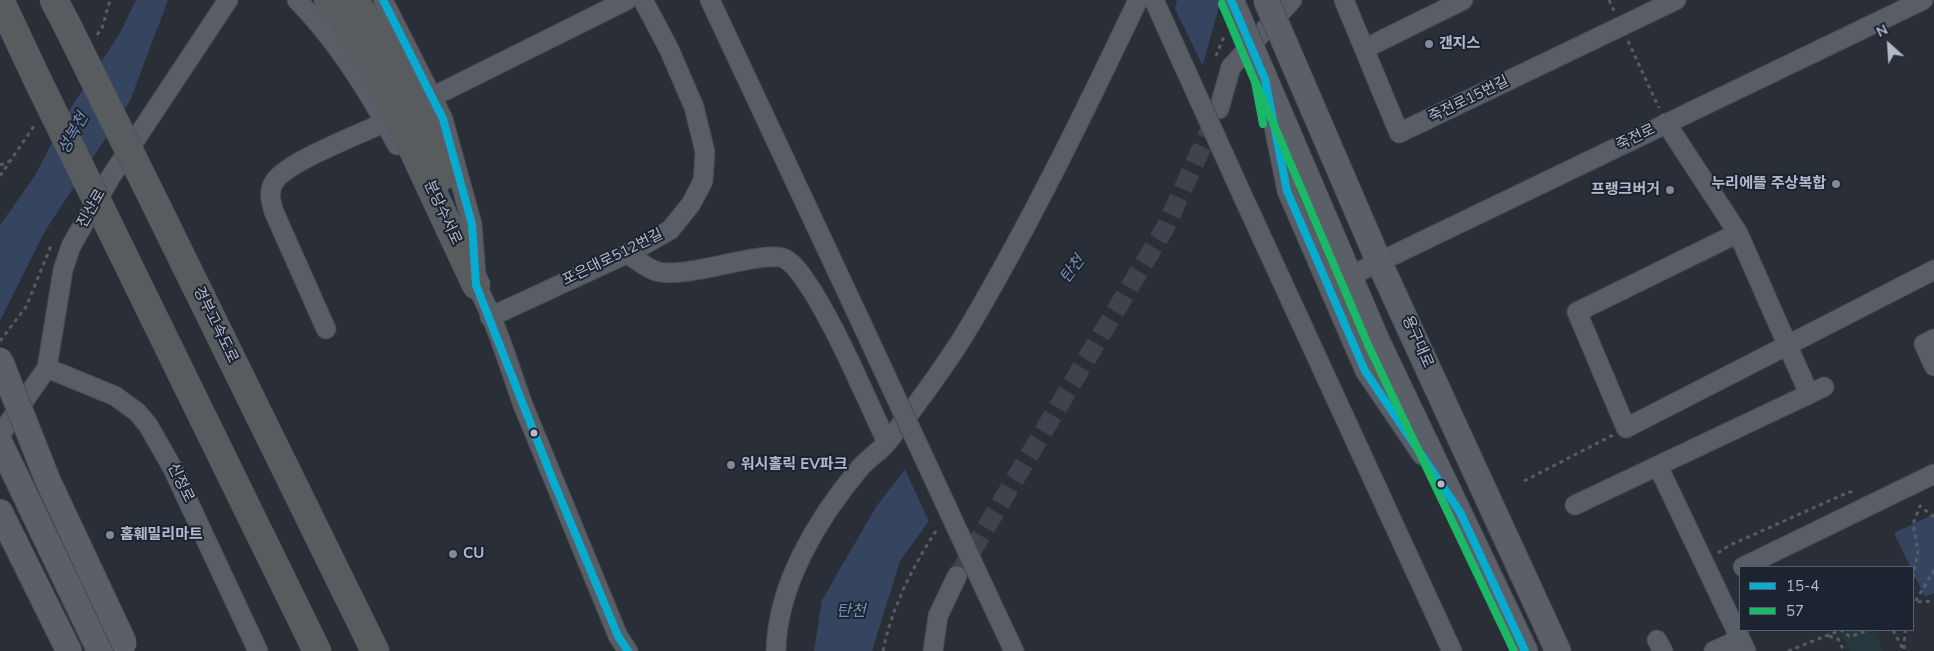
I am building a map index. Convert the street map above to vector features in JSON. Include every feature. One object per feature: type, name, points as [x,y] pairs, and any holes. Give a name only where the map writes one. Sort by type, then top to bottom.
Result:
[{"type":"highway","points":[[0,0],[317,651]]},
{"type":"highway","name":"경부고속도로","points":[[54,0],[375,651]]},
{"type":"highway","name":"분당수서로","points":[[328,0],[342,17],[378,75],[476,285]]},
{"type":"highway","name":"분당수서로","points":[[353,0],[390,54],[428,138],[476,285]]},
{"type":"main road","points":[[1231,0],[1378,342],[1525,651]]},
{"type":"main road","name":"용구대로","points":[[1266,0],[1379,262],[1558,651]]},
{"type":"main road","points":[[0,360],[48,481],[125,647]]},
{"type":"main road","points":[[0,443],[100,651]]},
{"type":"main road","points":[[0,512],[69,651]]},
{"type":"street","name":"진산로","points":[[0,435],[46,368],[63,270],[71,246],[110,178],[228,0]]},
{"type":"street","points":[[297,0],[332,40],[385,122],[438,230],[476,285],[554,483],[618,636],[628,651]]},
{"type":"street","points":[[383,0],[443,119],[472,224],[476,285]]},
{"type":"street","points":[[432,97],[627,0]]},
{"type":"street","name":"포은대로512번길","points":[[490,317],[627,254],[670,230],[691,204],[703,181],[705,152],[694,107],[669,49],[643,0]]},
{"type":"street","points":[[710,0],[1014,651]]},
{"type":"street","points":[[776,651],[781,610],[815,531],[834,498],[861,466],[887,442],[971,324],[1084,113],[1138,0]]},
{"type":"street","points":[[1154,0],[1452,651]]},
{"type":"street","points":[[1219,109],[1230,67],[1292,0]]},
{"type":"street","name":"죽전로15번길","points":[[1344,0],[1400,133],[1676,0]]},
{"type":"street","points":[[1364,49],[1463,0]]},
{"type":"street","name":"죽전로","points":[[1350,276],[1923,0]]},
{"type":"street","points":[[1265,79],[1287,192],[1365,371],[1460,512]]},
{"type":"street","points":[[326,329],[274,212],[270,200],[270,188],[274,181],[292,167],[385,122]]},
{"type":"street","points":[[1575,505],[1816,391],[1786,345],[1738,233],[1666,123]]},
{"type":"street","points":[[1738,233],[1577,312],[1626,428],[1934,270]]},
{"type":"street","points":[[627,254],[654,271],[678,272],[752,259],[778,256],[786,258],[797,268],[822,308],[856,374],[887,442]]},
{"type":"street","points":[[1934,339],[1924,344],[1934,366]]},
{"type":"street","name":"신정로","points":[[46,368],[115,396],[137,412],[148,424],[172,467],[258,651]]},
{"type":"street","points":[[1658,466],[1714,582],[1734,611],[1739,630]]},
{"type":"street","points":[[1745,566],[1934,474]]},
{"type":"street","points":[[1714,582],[1739,569]]},
{"type":"street","points":[[933,651],[938,616],[957,576]]},
{"type":"street","points":[[1714,651],[1743,645],[1739,631]]},
{"type":"path","points":[[1609,0],[1666,123]]},
{"type":"path","points":[[1215,60],[1224,34]]},
{"type":"path","points":[[0,165],[11,160]]},
{"type":"path","points":[[1524,481],[1626,428]]},
{"type":"path","points":[[1914,573],[1918,551],[1913,524],[1920,506],[1934,517]]},
{"type":"path","points":[[883,651],[888,624],[926,546],[936,531]]},
{"type":"path","points":[[1711,547],[1716,554]]},
{"type":"path","points":[[1934,570],[1915,602],[1934,601]]},
{"type":"path","points":[[1788,651],[1839,631]]},
{"type":"path","points":[[1842,631],[1850,637],[1865,631]]},
{"type":"path","points":[[1894,631],[1904,651]]},
{"type":"path","points":[[1904,631],[1904,651]]},
{"type":"path","points":[[1828,636],[1838,639],[1844,651]]},
{"type":"shaded area","points":[[1846,631],[1875,631],[1882,651],[1850,651],[1842,635]]},
{"type":"water","name":"성복천","points":[[136,0],[168,0],[130,101],[45,231],[0,321],[0,225],[34,177],[70,109],[120,33]]},
{"type":"water","name":"탄천","points":[[1177,0],[1221,0],[1180,145],[997,427],[900,561],[872,651],[814,651],[822,600],[876,507],[1143,158]]},
{"type":"water","points":[[1934,514],[1934,593],[1925,597],[1914,574],[1914,566],[1910,566],[1894,533]]},
{"type":"pier","name":"탄천","points":[[1173,5],[1204,68],[1183,146],[999,428],[930,524],[904,467],[1140,157]]},
{"type":"tunnel","points":[[957,576],[1165,228],[1217,114]]},
{"type":"transit line","name":"15-4","points":[[383,0],[443,119],[472,224],[476,285],[554,483],[618,636],[628,651]]},
{"type":"transit line","name":"15-4","points":[[1231,0],[1265,79],[1287,191],[1365,371],[1460,512],[1525,651]]},
{"type":"transit line","name":"57","points":[[1222,4],[1255,82],[1263,124]]},
{"type":"transit line","name":"57","points":[[1256,83],[1369,347],[1514,651]]},
{"type":"place","name":"갠지스","points":[[1429,44]]},
{"type":"place","name":"누리에뜰 주상복합","points":[[1836,184]]},
{"type":"place","name":"프랭크버거","points":[[1670,190]]},
{"type":"place","name":"워시홀릭 EV파크","points":[[731,465]]},
{"type":"place","name":"홈훼밀리마트","points":[[110,535]]},
{"type":"place","name":"CU","points":[[453,554]]}]
